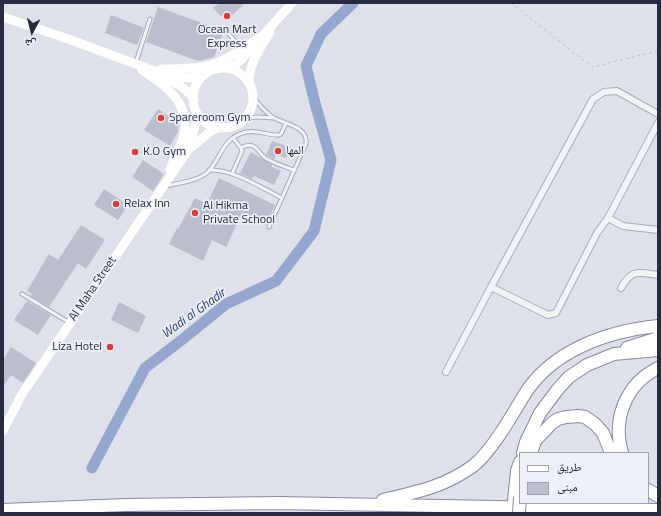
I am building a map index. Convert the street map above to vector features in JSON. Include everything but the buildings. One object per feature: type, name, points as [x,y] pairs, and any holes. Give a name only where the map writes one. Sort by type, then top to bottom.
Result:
[{"type":"highway","points":[[364,504],[426,490],[443,484],[474,465],[490,448],[532,385],[550,366],[577,347],[642,327],[658,326]]},
{"type":"highway","points":[[523,452],[526,442],[540,413],[569,377],[587,365],[624,349],[658,338]]},
{"type":"highway","points":[[614,354],[658,350]]},
{"type":"highway","points":[[622,452],[619,443],[618,429],[622,407],[628,396],[644,376],[658,368]]},
{"type":"highway","points":[[531,452],[535,441],[552,423],[558,419],[578,416],[586,417],[603,433],[610,452]]},
{"type":"highway","points":[[519,465],[517,471],[516,504],[525,511],[568,504]]},
{"type":"highway","points":[[649,491],[658,496]]},
{"type":"highway","points":[[3,510],[125,505],[278,503],[364,504],[525,511],[658,510]]},
{"type":"street","points":[[138,67],[179,77],[190,78],[202,75],[214,69],[234,65],[241,60],[292,3]]},
{"type":"street","points":[[3,17],[120,58],[173,82],[188,91],[194,100]]},
{"type":"street","points":[[202,75],[194,90],[194,100],[197,113],[207,123],[220,127],[231,126],[244,118],[252,104],[249,74],[252,62],[279,17]]},
{"type":"street","points":[[152,70],[203,67],[216,63],[260,37]]},
{"type":"street","points":[[138,67],[167,87],[173,93],[179,101],[185,118],[185,127],[182,139],[162,187]]},
{"type":"street","points":[[225,68],[236,71],[243,76],[249,84]]},
{"type":"street","points":[[446,372],[486,295],[593,99],[604,92],[617,91],[658,114]]},
{"type":"street","name":"Al Maha Street","points":[[188,150],[197,120],[197,113]]},
{"type":"street","points":[[491,287],[548,315],[556,313],[597,233],[608,218],[658,123]]},
{"type":"street","name":"Al Maha Street","points":[[3,431],[6,417],[188,150],[211,131],[220,127]]},
{"type":"street","points":[[608,218],[623,226],[658,230]]},
{"type":"street","points":[[621,288],[627,277],[635,273],[658,275]]},
{"type":"lane","points":[[138,67],[150,18]]},
{"type":"lane","points":[[228,33],[242,49]]},
{"type":"lane","points":[[252,95],[259,104],[275,118],[302,131],[306,138],[306,144],[268,228]]},
{"type":"lane","points":[[244,118],[275,118]]},
{"type":"lane","points":[[162,187],[200,177],[209,170],[225,145],[233,138],[252,131],[279,135],[286,124]]},
{"type":"lane","points":[[232,174],[242,153],[241,148],[233,138]]},
{"type":"lane","points":[[241,148],[248,145],[258,148],[266,159],[294,170]]},
{"type":"lane","points":[[209,170],[223,171],[232,174],[282,198]]},
{"type":"lane","points":[[22,294],[70,323]]},
{"type":"path","points":[[511,3],[592,67],[658,51]]},
{"type":"waterway","name":"Wadi al Ghadir","points":[[92,468],[145,368],[226,304],[276,281],[314,231],[331,160],[306,66],[321,34],[353,3]]},
{"type":"place","name":"Ocean Mart Express","points":[[227,16]]},
{"type":"place","name":"Spareroom Gym","points":[[161,118]]},
{"type":"place","name":"المها","points":[[278,151]]},
{"type":"place","name":"K.O Gym","points":[[135,152]]},
{"type":"place","name":"Relax Inn","points":[[116,204]]},
{"type":"place","name":"Al Hikma Private School","points":[[195,213]]},
{"type":"place","name":"Liza Hotel","points":[[110,347]]}]
